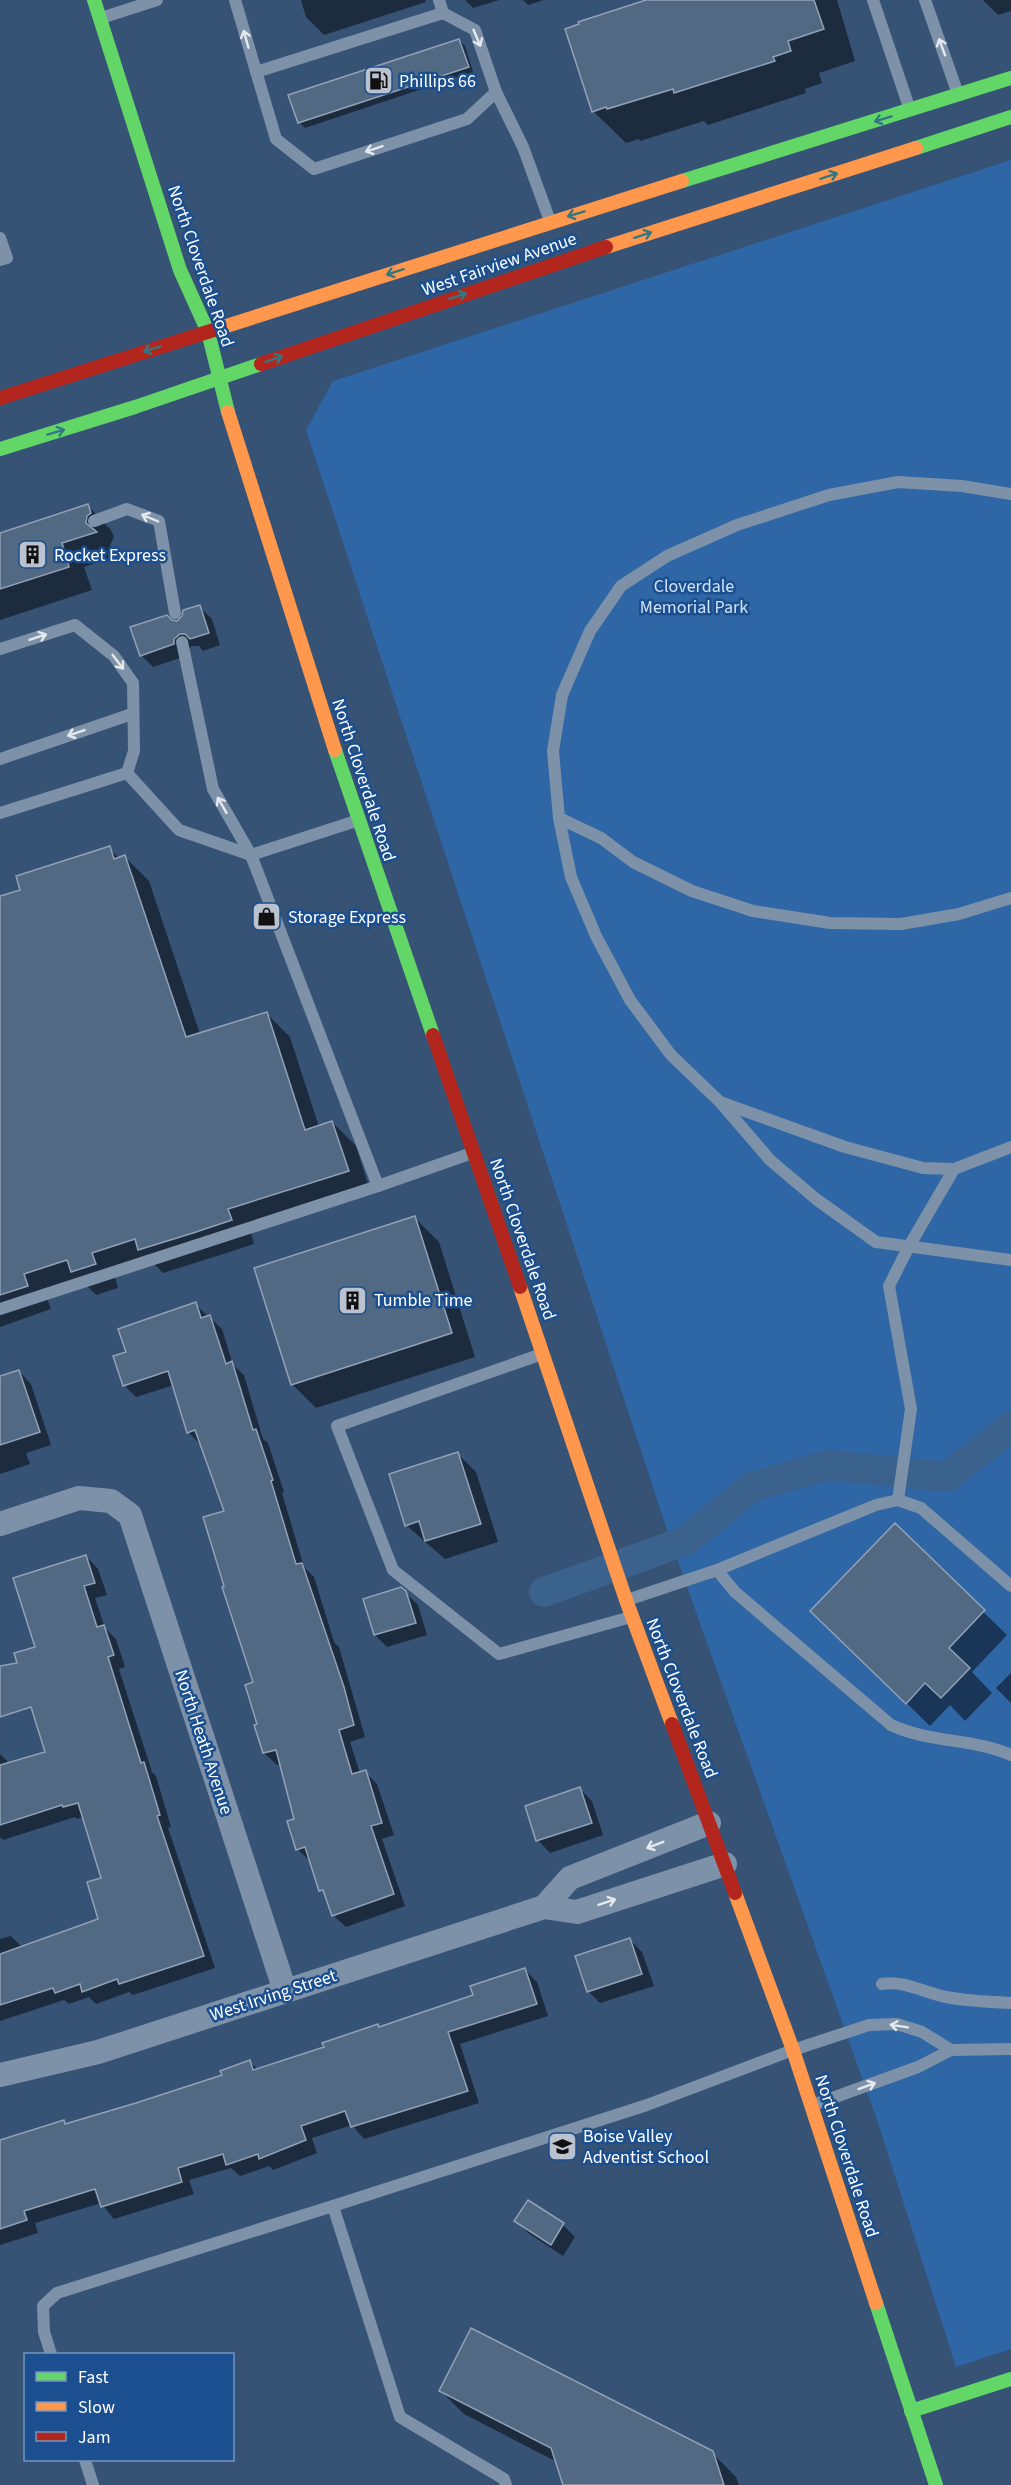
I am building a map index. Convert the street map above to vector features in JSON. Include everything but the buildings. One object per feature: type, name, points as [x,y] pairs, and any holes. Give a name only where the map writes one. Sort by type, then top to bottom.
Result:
[{"type":"main road","name":"North Cloverdale Road","points":[[94,0],[180,270],[208,332],[234,437],[357,820],[474,1152],[632,1617],[793,2050],[936,2485]]},
{"type":"main road","name":"West Fairview Avenue","points":[[0,398],[550,222],[1011,78]]},
{"type":"main road","name":"West Fairview Avenue","points":[[0,449],[135,407],[548,266],[1011,117]]},
{"type":"main road","points":[[911,2412],[1011,2379]]},
{"type":"street","name":"North Heath Avenue","points":[[0,1524],[79,1498],[111,1501],[130,1515],[285,1991]]},
{"type":"street","points":[[544,1907],[570,1878],[709,1823]]},
{"type":"street","name":"West Irving Street","points":[[0,2075],[98,2052],[544,1907],[577,1912],[725,1864]]},
{"type":"lane","points":[[100,18],[157,0]]},
{"type":"lane","points":[[235,0],[276,138],[314,169],[467,119],[496,92]]},
{"type":"lane","points":[[439,0],[443,13],[475,30],[496,92],[523,147],[550,222]]},
{"type":"lane","points":[[873,0],[910,111]]},
{"type":"lane","points":[[925,0],[959,95]]},
{"type":"lane","points":[[256,72],[443,13]]},
{"type":"lane","points":[[0,238],[7,258],[0,260]]},
{"type":"lane","points":[[1011,494],[962,486],[898,482],[829,495],[737,525],[667,556],[621,586],[590,631],[562,695],[553,750],[559,818],[571,877],[596,936],[630,1000],[671,1055],[720,1102],[770,1160],[816,1199],[876,1242],[1011,1260]]},
{"type":"lane","points":[[94,521],[127,509],[159,521],[175,613]]},
{"type":"lane","points":[[0,650],[75,625],[114,656],[133,682],[134,752],[127,773]]},
{"type":"lane","points":[[182,642],[213,789],[252,855],[378,1186]]},
{"type":"lane","points":[[0,759],[132,714]]},
{"type":"lane","points":[[127,773],[179,830],[252,855],[357,820]]},
{"type":"lane","points":[[0,813],[127,773]]},
{"type":"lane","points":[[559,818],[601,838],[633,862],[692,891],[753,911],[830,923],[901,924],[958,914],[1011,898]]},
{"type":"lane","points":[[720,1102],[845,1147],[922,1168],[954,1169],[1011,1147]]},
{"type":"lane","points":[[0,1309],[378,1186],[474,1152]]},
{"type":"lane","points":[[898,1500],[910,1409],[889,1286],[908,1248],[954,1169]]},
{"type":"lane","points":[[543,1353],[337,1426],[393,1570],[499,1654],[632,1617]]},
{"type":"lane","points":[[626,1600],[717,1570],[876,1505],[898,1500],[921,1508],[1011,1587]]},
{"type":"lane","points":[[717,1570],[735,1592],[891,1725],[919,1735],[994,1747],[1011,1755]]},
{"type":"lane","points":[[882,1984],[891,1982],[943,1997],[973,2002],[1011,2003]]},
{"type":"lane","points":[[50,2353],[44,2332],[43,2306],[57,2293],[647,2105],[793,2050],[869,2025],[897,2024],[922,2032],[951,2050]]},
{"type":"lane","points":[[812,2106],[918,2067],[951,2050],[1011,2049]]},
{"type":"lane","points":[[333,2206],[400,2417],[504,2480],[506,2485]]},
{"type":"lane","points":[[85,2461],[93,2485]]},
{"type":"green space","name":"Cloverdale Memorial Park","points":[[1011,160],[1011,2349],[956,2367],[877,2120],[670,1539],[306,430],[333,381]]},
{"type":"waterway","points":[[544,1592],[685,1541],[752,1487],[828,1465],[947,1477],[1011,1427]]},
{"type":"traffic: fast","points":[[94,0],[180,270],[208,332],[228,412]]},
{"type":"traffic: fast","points":[[682,181],[1011,78]]},
{"type":"traffic: fast","points":[[916,148],[1011,117]]},
{"type":"traffic: fast","points":[[0,449],[135,407],[261,364]]},
{"type":"traffic: fast","points":[[335,750],[433,1035]]},
{"type":"traffic: fast","points":[[876,2303],[936,2485]]},
{"type":"traffic: fast","points":[[911,2411],[1011,2379]]},
{"type":"traffic: slow","points":[[606,247],[916,148]]},
{"type":"traffic: slow","points":[[220,328],[682,181]]},
{"type":"traffic: slow","points":[[228,412],[335,750]]},
{"type":"traffic: slow","points":[[520,1287],[626,1600],[672,1724]]},
{"type":"traffic: slow","points":[[735,1893],[793,2050],[876,2303]]},
{"type":"traffic: jam","points":[[261,364],[606,247]]},
{"type":"traffic: jam","points":[[0,398],[220,328]]},
{"type":"traffic: jam","points":[[433,1035],[520,1287]]},
{"type":"traffic: jam","points":[[672,1724],[735,1893]]},
{"type":"place","name":"Phillips 66","points":[[378,81]]},
{"type":"place","name":"Rocket Express","points":[[33,555]]},
{"type":"place","name":"Storage Express","points":[[267,917]]},
{"type":"place","name":"Tumble Time","points":[[353,1300]]},
{"type":"place","name":"Boise Valley Adventist School","points":[[562,2146]]}]
